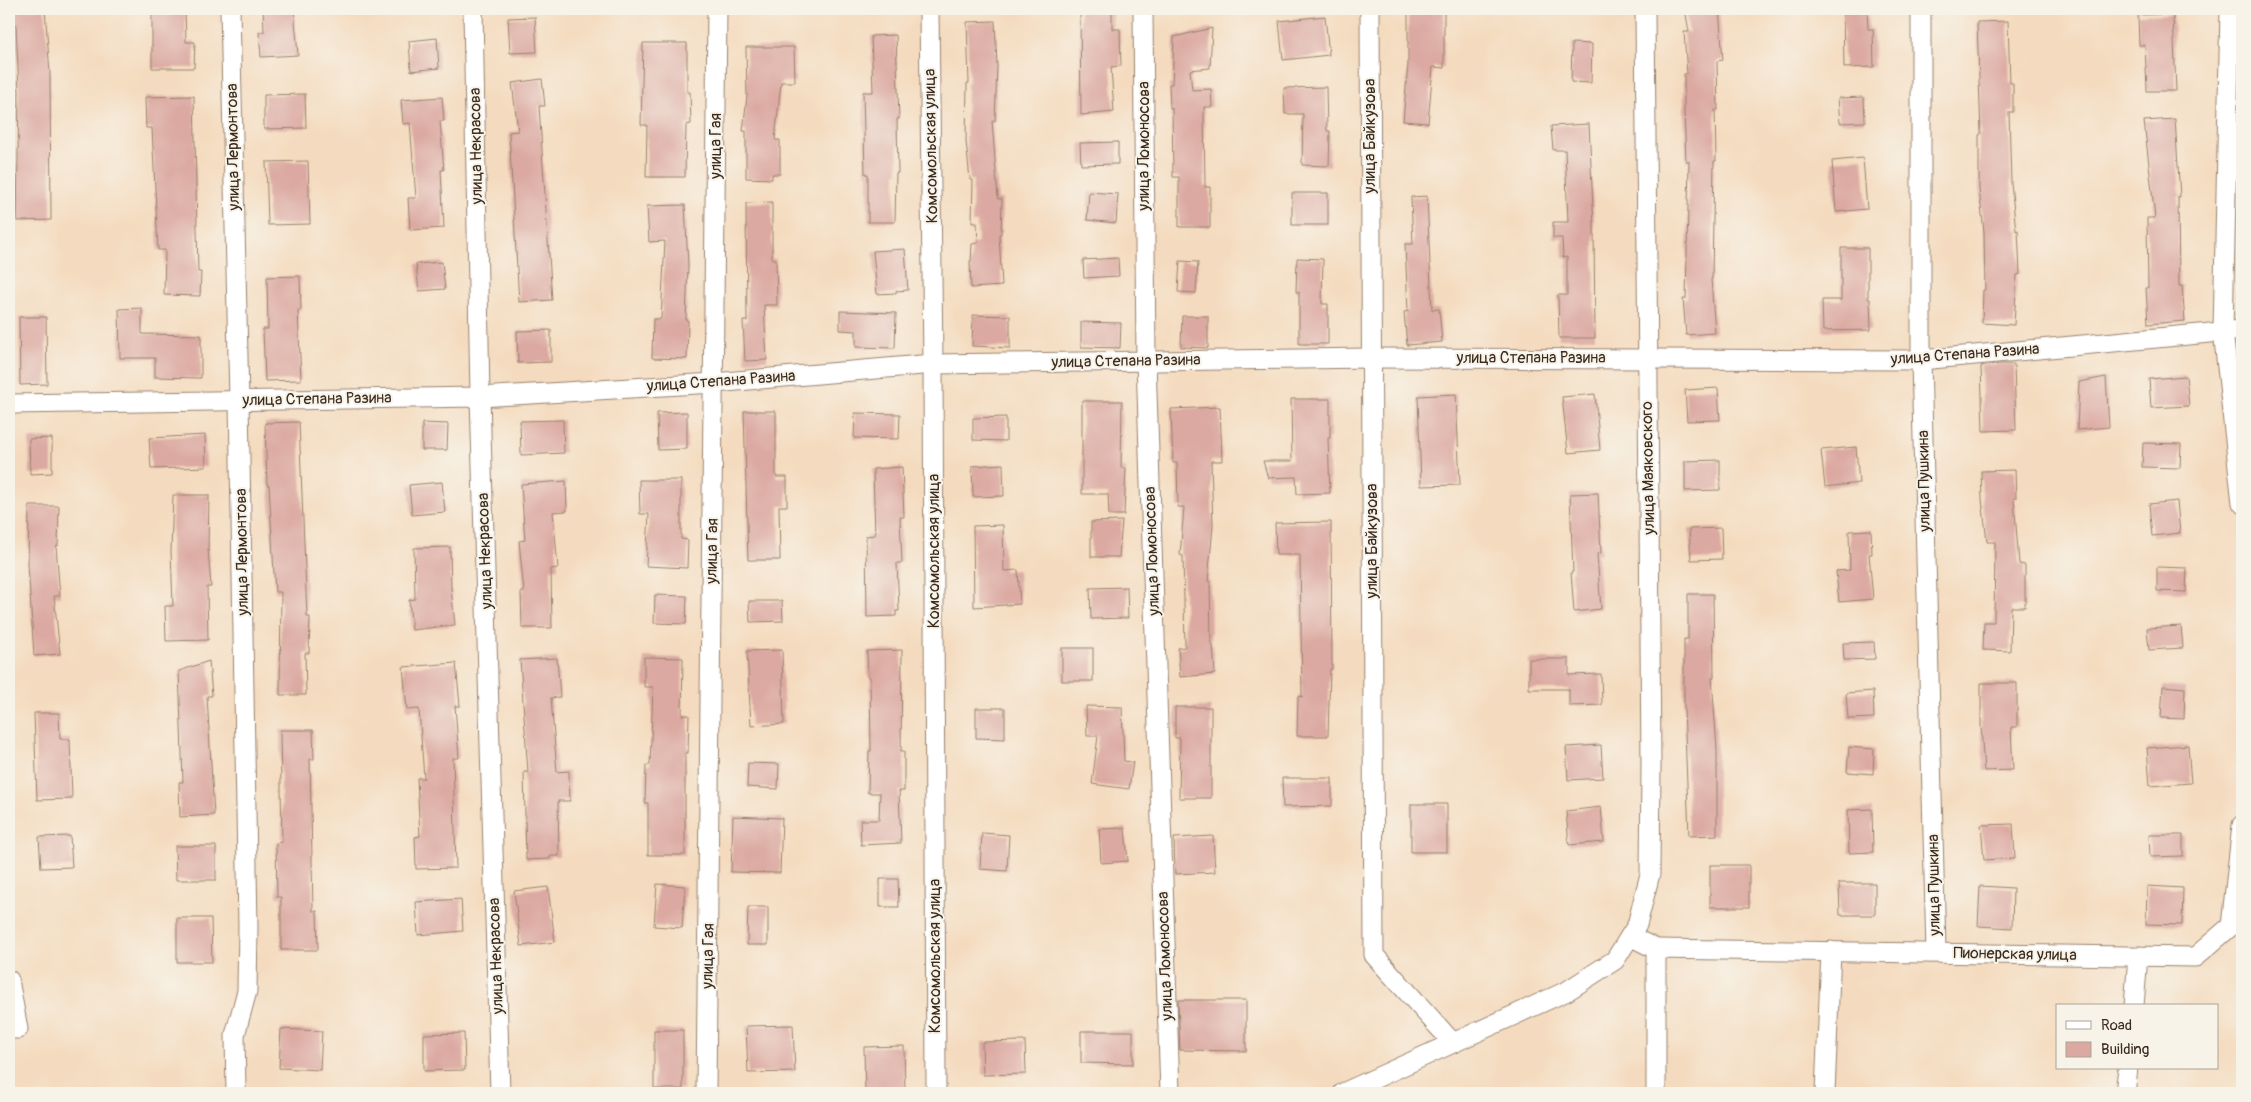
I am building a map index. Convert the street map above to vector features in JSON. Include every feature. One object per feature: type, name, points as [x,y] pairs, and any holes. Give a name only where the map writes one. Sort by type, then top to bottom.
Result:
[{"type":"street","name":"улица Лермонтова","points":[[230,9],[248,936],[247,991],[235,1035],[236,1093]]},
{"type":"street","name":"улица Некрасова","points":[[473,9],[480,397],[500,1093]]},
{"type":"street","name":"улица Гая","points":[[706,1093],[717,9]]},
{"type":"street","name":"Комсомольская улица","points":[[929,9],[933,364],[936,1093]]},
{"type":"street","name":"улица Ломоносова","points":[[1143,9],[1146,361],[1170,1093]]},
{"type":"street","name":"улица Байкузова","points":[[1370,9],[1374,955],[1453,1043]]},
{"type":"street","name":"улица Маяковского","points":[[1343,1093],[1363,1089],[1453,1043],[1567,991],[1615,960],[1634,931],[1650,874],[1651,765],[1645,9]]},
{"type":"street","name":"улица Пушкина","points":[[1921,9],[1921,360],[1936,952]]},
{"type":"street","points":[[2230,9],[2223,331],[2242,503]]},
{"type":"street","name":"улица Степана Разина","points":[[9,404],[480,397],[714,383],[933,364],[1370,358],[1921,360],[2242,330]]},
{"type":"street","name":"Пионерская улица","points":[[1656,949],[2195,957],[2232,926],[2242,825]]},
{"type":"street","points":[[1634,931],[1656,949],[1656,1093]]},
{"type":"street","points":[[1825,1093],[1831,951]]},
{"type":"street","points":[[2134,1004],[2138,956]]},
{"type":"street","points":[[9,980],[18,1029],[9,1029]]},
{"type":"street","points":[[2125,1093],[2128,1070]]},
{"type":"building","points":[[11,9],[45,9],[50,73],[51,220],[17,221],[19,92],[16,24],[12,25]]},
{"type":"building","points":[[152,9],[185,9],[186,42],[195,42],[194,68],[152,68]]},
{"type":"building","points":[[263,9],[294,9],[298,55],[261,57],[259,32],[264,32]]},
{"type":"building","points":[[1080,9],[1112,9],[1112,29],[1120,29],[1121,66],[1111,67],[1114,112],[1081,115]]},
{"type":"building","points":[[1408,9],[1444,9],[1444,68],[1433,67],[1428,123],[1403,121],[1408,64]]},
{"type":"building","points":[[1685,9],[1719,9],[1723,60],[1717,61],[1718,110],[1715,110],[1716,161],[1714,161],[1711,279],[1715,333],[1686,335],[1683,299],[1686,299],[1689,161],[1686,161],[1684,110],[1684,74],[1687,74],[1684,32],[1689,32]]},
{"type":"building","points":[[1843,9],[1867,9],[1868,29],[1873,29],[1874,67],[1844,68]]},
{"type":"building","points":[[2173,14],[2176,91],[2147,91],[2145,45],[2139,45],[2138,15]]},
{"type":"building","points":[[1325,16],[1329,55],[1283,60],[1279,21]]},
{"type":"building","points":[[535,17],[537,52],[510,53],[508,18]]},
{"type":"building","points":[[995,21],[997,66],[995,121],[992,121],[998,199],[1002,199],[1001,234],[999,234],[1002,286],[971,288],[970,261],[972,244],[978,243],[977,223],[972,223],[973,180],[970,180],[966,141],[967,83],[969,83],[967,22]]},
{"type":"building","points":[[2008,21],[2010,83],[2013,83],[2013,112],[2009,112],[2011,183],[2016,231],[2018,230],[2020,274],[2017,275],[2014,325],[1982,323],[1983,290],[1985,290],[1984,232],[1979,189],[1979,135],[1981,134],[1977,22]]},
{"type":"building","points":[[1212,28],[1210,68],[1190,70],[1192,90],[1211,89],[1212,107],[1204,107],[1205,187],[1210,187],[1210,227],[1179,227],[1179,177],[1173,177],[1172,108],[1170,108],[1169,84],[1172,84],[1174,37]]},
{"type":"building","points":[[896,35],[899,119],[897,119],[898,173],[896,173],[895,222],[868,222],[868,174],[865,174],[863,92],[873,92],[871,36]]},
{"type":"building","points":[[437,38],[439,68],[411,71],[409,41]]},
{"type":"building","points":[[643,43],[687,43],[687,92],[690,92],[691,124],[686,125],[685,177],[646,177],[647,125],[641,125]]},
{"type":"building","points":[[1572,43],[1592,44],[1591,83],[1571,82]]},
{"type":"building","points":[[746,47],[794,47],[795,82],[781,82],[775,140],[780,140],[780,174],[772,174],[772,179],[746,178],[746,131],[743,131],[747,96]]},
{"type":"building","points":[[542,79],[545,106],[539,106],[552,300],[519,302],[509,132],[518,131],[512,83]]},
{"type":"building","points":[[1326,87],[1327,131],[1330,131],[1329,166],[1302,165],[1303,114],[1285,114],[1284,88]]},
{"type":"building","points":[[305,94],[306,128],[264,129],[264,95]]},
{"type":"building","points":[[194,96],[198,272],[201,272],[200,296],[164,295],[165,250],[158,250],[152,128],[146,128],[145,97]]},
{"type":"building","points":[[442,97],[444,121],[440,121],[444,170],[441,170],[444,228],[410,230],[408,198],[416,198],[410,123],[403,124],[401,100]]},
{"type":"building","points":[[1864,97],[1865,122],[1840,123],[1838,98]]},
{"type":"building","points":[[2175,119],[2180,197],[2178,197],[2179,286],[2182,286],[2185,321],[2148,324],[2146,288],[2148,288],[2147,218],[2155,218],[2144,121]]},
{"type":"building","points":[[1589,124],[1594,227],[1595,338],[1559,338],[1558,295],[1567,295],[1567,257],[1563,258],[1562,238],[1553,238],[1553,222],[1568,222],[1565,150],[1553,150],[1551,126]]},
{"type":"building","points":[[1118,142],[1118,164],[1081,165],[1080,143]]},
{"type":"building","points":[[1863,158],[1867,209],[1836,212],[1832,161]]},
{"type":"building","points":[[308,161],[310,224],[268,225],[266,162]]},
{"type":"building","points":[[1089,192],[1118,194],[1116,223],[1087,220]]},
{"type":"building","points":[[1292,193],[1328,193],[1328,225],[1292,225]]},
{"type":"building","points":[[1427,196],[1432,310],[1439,309],[1442,342],[1407,345],[1404,312],[1408,311],[1405,244],[1413,244],[1411,197]]},
{"type":"building","points":[[772,202],[772,259],[776,259],[777,305],[764,305],[767,360],[745,361],[743,321],[747,321],[746,203]]},
{"type":"building","points":[[685,205],[688,265],[687,359],[652,358],[653,319],[661,319],[665,241],[649,242],[647,206]]},
{"type":"building","points":[[1841,248],[1868,248],[1868,299],[1870,299],[1871,330],[1823,331],[1822,300],[1841,300]]},
{"type":"building","points":[[905,249],[908,290],[877,294],[873,251]]},
{"type":"building","points":[[1118,258],[1119,276],[1084,278],[1083,260]]},
{"type":"building","points":[[1297,258],[1323,259],[1322,304],[1328,304],[1328,344],[1299,344],[1299,292],[1296,292]]},
{"type":"building","points":[[1180,261],[1198,262],[1196,293],[1178,292]]},
{"type":"building","points":[[442,262],[445,289],[419,291],[416,264]]},
{"type":"building","points":[[300,276],[301,310],[298,310],[301,380],[265,381],[263,329],[268,329],[267,277]]},
{"type":"building","points":[[142,308],[142,334],[201,335],[201,378],[155,377],[155,358],[120,358],[119,309]]},
{"type":"building","points":[[840,311],[896,313],[895,348],[856,347],[856,331],[840,330]]},
{"type":"building","points":[[973,315],[1010,316],[1010,348],[972,346]]},
{"type":"building","points":[[1182,316],[1208,316],[1208,348],[1181,347]]},
{"type":"building","points":[[19,317],[46,317],[47,384],[20,385]]},
{"type":"building","points":[[1081,322],[1121,323],[1120,348],[1081,347]]},
{"type":"building","points":[[551,330],[551,362],[518,363],[517,331]]},
{"type":"building","points":[[2014,364],[2016,430],[1983,431],[1981,366]]},
{"type":"building","points":[[2186,376],[2189,406],[2151,408],[2149,379]]},
{"type":"building","points":[[2106,377],[2109,427],[2077,430],[2079,382]]},
{"type":"building","points":[[1718,388],[1720,420],[1687,421],[1685,390]]},
{"type":"building","points":[[1456,394],[1460,485],[1421,486],[1418,396]]},
{"type":"building","points":[[1595,394],[1600,450],[1568,453],[1562,397]]},
{"type":"building","points":[[1291,399],[1330,399],[1330,438],[1328,438],[1330,493],[1297,494],[1296,477],[1268,478],[1263,461],[1292,461]]},
{"type":"building","points":[[1082,401],[1122,401],[1121,468],[1126,468],[1124,515],[1109,515],[1108,494],[1082,494]]},
{"type":"building","points":[[1220,407],[1222,461],[1211,461],[1213,526],[1208,581],[1210,581],[1211,645],[1213,645],[1215,674],[1180,677],[1178,648],[1185,647],[1183,556],[1180,555],[1184,507],[1178,507],[1177,463],[1173,463],[1171,409]]},
{"type":"building","points":[[744,411],[776,411],[776,477],[787,477],[787,506],[779,506],[780,560],[748,560]]},
{"type":"building","points":[[687,412],[687,449],[658,450],[657,413]]},
{"type":"building","points":[[855,413],[900,414],[899,439],[854,438]]},
{"type":"building","points":[[1006,417],[1006,441],[973,440],[973,418]]},
{"type":"building","points":[[563,420],[564,453],[521,455],[520,421]]},
{"type":"building","points":[[299,422],[307,617],[310,617],[309,653],[305,653],[306,695],[280,695],[281,592],[275,592],[269,485],[267,485],[265,423]]},
{"type":"building","points":[[422,423],[448,424],[447,450],[422,450]]},
{"type":"building","points":[[205,435],[206,467],[151,469],[149,438]]},
{"type":"building","points":[[52,438],[52,473],[30,474],[29,439]]},
{"type":"building","points":[[2143,443],[2181,444],[2180,468],[2142,467]]},
{"type":"building","points":[[1856,447],[1859,483],[1825,487],[1821,450]]},
{"type":"building","points":[[1720,460],[1720,490],[1685,491],[1685,461]]},
{"type":"building","points":[[1003,464],[1004,496],[973,497],[972,466]]},
{"type":"building","points":[[902,467],[904,517],[900,517],[902,563],[897,563],[899,611],[896,611],[896,616],[867,617],[866,536],[875,535],[873,469]]},
{"type":"building","points":[[2015,470],[2016,498],[2014,498],[2019,564],[2025,565],[2025,607],[2011,607],[2010,651],[1983,650],[1984,622],[1994,622],[1995,542],[1987,542],[1981,471]]},
{"type":"building","points":[[639,480],[681,480],[681,539],[688,540],[687,568],[646,566],[649,514],[640,514]]},
{"type":"building","points":[[566,481],[567,511],[553,512],[558,568],[551,569],[552,628],[522,628],[521,592],[524,592],[519,541],[525,540],[521,484]]},
{"type":"building","points":[[442,482],[445,512],[412,515],[409,485]]},
{"type":"building","points":[[1598,493],[1601,553],[1597,554],[1601,609],[1574,612],[1571,572],[1573,572],[1570,494]]},
{"type":"building","points":[[173,495],[209,495],[208,549],[211,587],[207,587],[208,640],[166,641],[165,606],[173,606],[171,551]]},
{"type":"building","points":[[2177,501],[2180,533],[2152,536],[2149,504]]},
{"type":"building","points":[[29,506],[59,506],[58,546],[56,546],[60,596],[54,596],[60,654],[34,656],[28,564]]},
{"type":"building","points":[[1122,521],[1119,557],[1091,557],[1091,522]]},
{"type":"building","points":[[1331,522],[1332,669],[1330,669],[1328,736],[1297,736],[1298,696],[1302,697],[1300,555],[1276,555],[1275,523]]},
{"type":"building","points":[[1003,525],[1004,571],[1018,570],[1020,604],[974,607],[973,526]]},
{"type":"building","points":[[1721,528],[1722,559],[1691,560],[1689,529]]},
{"type":"building","points":[[1871,530],[1872,554],[1869,554],[1873,599],[1839,602],[1836,571],[1850,570],[1849,531]]},
{"type":"building","points":[[450,547],[451,588],[455,625],[412,630],[409,600],[415,599],[414,548]]},
{"type":"building","points":[[2157,567],[2187,568],[2186,592],[2157,591]]},
{"type":"building","points":[[1127,587],[1128,618],[1091,619],[1090,588]]},
{"type":"building","points":[[1688,594],[1713,594],[1714,678],[1712,678],[1717,750],[1717,835],[1689,836],[1684,707],[1684,639],[1688,639]]},
{"type":"building","points":[[655,595],[687,596],[686,624],[654,623]]},
{"type":"building","points":[[749,601],[782,601],[783,621],[750,622]]},
{"type":"building","points":[[2181,626],[2183,648],[2149,650],[2147,628]]},
{"type":"building","points":[[1874,642],[1875,659],[1844,660],[1843,643]]},
{"type":"building","points":[[1062,648],[1093,648],[1093,681],[1062,681]]},
{"type":"building","points":[[782,650],[784,724],[751,726],[747,651]]},
{"type":"building","points":[[902,650],[901,751],[904,751],[904,791],[899,791],[901,843],[861,845],[860,820],[879,820],[880,793],[868,793],[869,751],[871,751],[870,677],[868,677],[867,651]]},
{"type":"building","points":[[644,657],[683,658],[682,715],[689,715],[688,753],[685,753],[685,855],[648,855],[648,803],[645,803],[646,765],[650,765],[653,687],[644,687]]},
{"type":"building","points":[[557,658],[560,697],[551,698],[557,772],[569,771],[570,801],[558,801],[559,856],[550,856],[550,859],[526,860],[524,772],[528,772],[520,660]]},
{"type":"building","points":[[1529,659],[1569,659],[1569,675],[1601,674],[1602,705],[1569,706],[1569,689],[1529,689]]},
{"type":"building","points":[[209,661],[212,696],[207,696],[214,815],[180,817],[179,782],[183,782],[179,671]]},
{"type":"building","points":[[456,663],[460,706],[455,706],[459,758],[453,758],[456,868],[416,869],[415,837],[420,836],[417,778],[424,778],[419,709],[407,710],[403,667]]},
{"type":"building","points":[[1981,683],[2017,683],[2017,727],[2011,727],[2013,770],[1984,771]]},
{"type":"building","points":[[2163,686],[2185,688],[2184,719],[2161,718]]},
{"type":"building","points":[[1873,691],[1874,718],[1848,719],[1846,693]]},
{"type":"building","points":[[1086,706],[1122,707],[1124,761],[1133,762],[1129,789],[1092,784],[1098,736],[1087,736]]},
{"type":"building","points":[[1175,707],[1211,707],[1211,798],[1179,798],[1180,738],[1175,738]]},
{"type":"building","points":[[976,708],[1005,708],[1005,739],[976,738]]},
{"type":"building","points":[[34,713],[59,713],[60,739],[70,739],[72,799],[37,800]]},
{"type":"building","points":[[280,730],[313,730],[314,759],[310,759],[313,911],[317,911],[318,950],[281,950],[281,897],[277,897],[276,843],[282,842]]},
{"type":"building","points":[[1601,745],[1603,778],[1568,780],[1566,747]]},
{"type":"building","points":[[2188,745],[2191,783],[2150,786],[2147,748]]},
{"type":"building","points":[[1849,747],[1874,749],[1873,774],[1847,772]]},
{"type":"building","points":[[748,763],[779,764],[778,789],[747,787]]},
{"type":"building","points":[[1282,778],[1332,778],[1332,806],[1283,807]]},
{"type":"building","points":[[1411,804],[1447,804],[1447,852],[1411,852]]},
{"type":"building","points":[[1601,807],[1604,842],[1569,845],[1566,811]]},
{"type":"building","points":[[1872,809],[1873,852],[1849,853],[1848,810]]},
{"type":"building","points":[[733,816],[782,818],[780,873],[731,872]]},
{"type":"building","points":[[2013,824],[2015,858],[1984,860],[1981,825]]},
{"type":"building","points":[[1125,828],[1128,861],[1101,863],[1099,829]]},
{"type":"building","points":[[982,833],[1009,835],[1007,871],[980,869]]},
{"type":"building","points":[[2149,835],[2183,835],[2183,856],[2150,857]]},
{"type":"building","points":[[70,836],[72,867],[41,868],[39,837]]},
{"type":"building","points":[[1213,836],[1215,872],[1175,874],[1174,838]]},
{"type":"building","points":[[175,846],[216,846],[216,880],[176,880]]},
{"type":"building","points":[[1710,865],[1749,865],[1749,907],[1710,907]]},
{"type":"building","points":[[880,879],[898,879],[899,907],[880,907]]},
{"type":"building","points":[[1839,883],[1875,883],[1875,915],[1840,915]]},
{"type":"building","points":[[657,884],[685,886],[682,928],[654,926]]},
{"type":"building","points":[[1980,886],[2013,888],[2012,928],[1978,926]]},
{"type":"building","points":[[2147,886],[2183,888],[2182,925],[2146,924]]},
{"type":"building","points":[[548,887],[555,942],[521,946],[514,891]]},
{"type":"building","points":[[461,899],[463,931],[418,935],[416,902]]},
{"type":"building","points":[[748,907],[768,907],[768,945],[747,945]]},
{"type":"building","points":[[177,918],[211,918],[212,962],[177,962]]},
{"type":"building","points":[[1178,1000],[1246,1000],[1246,1051],[1180,1050]]},
{"type":"building","points":[[793,1025],[795,1072],[748,1073],[746,1026]]},
{"type":"building","points":[[281,1029],[322,1031],[320,1070],[279,1068]]},
{"type":"building","points":[[654,1030],[683,1030],[683,1089],[654,1089]]},
{"type":"building","points":[[1081,1031],[1133,1031],[1133,1064],[1081,1063]]},
{"type":"building","points":[[464,1033],[465,1070],[424,1071],[424,1034]]},
{"type":"building","points":[[1025,1041],[1026,1074],[983,1075],[982,1042]]},
{"type":"building","points":[[904,1046],[905,1093],[865,1093],[864,1047]]}]
